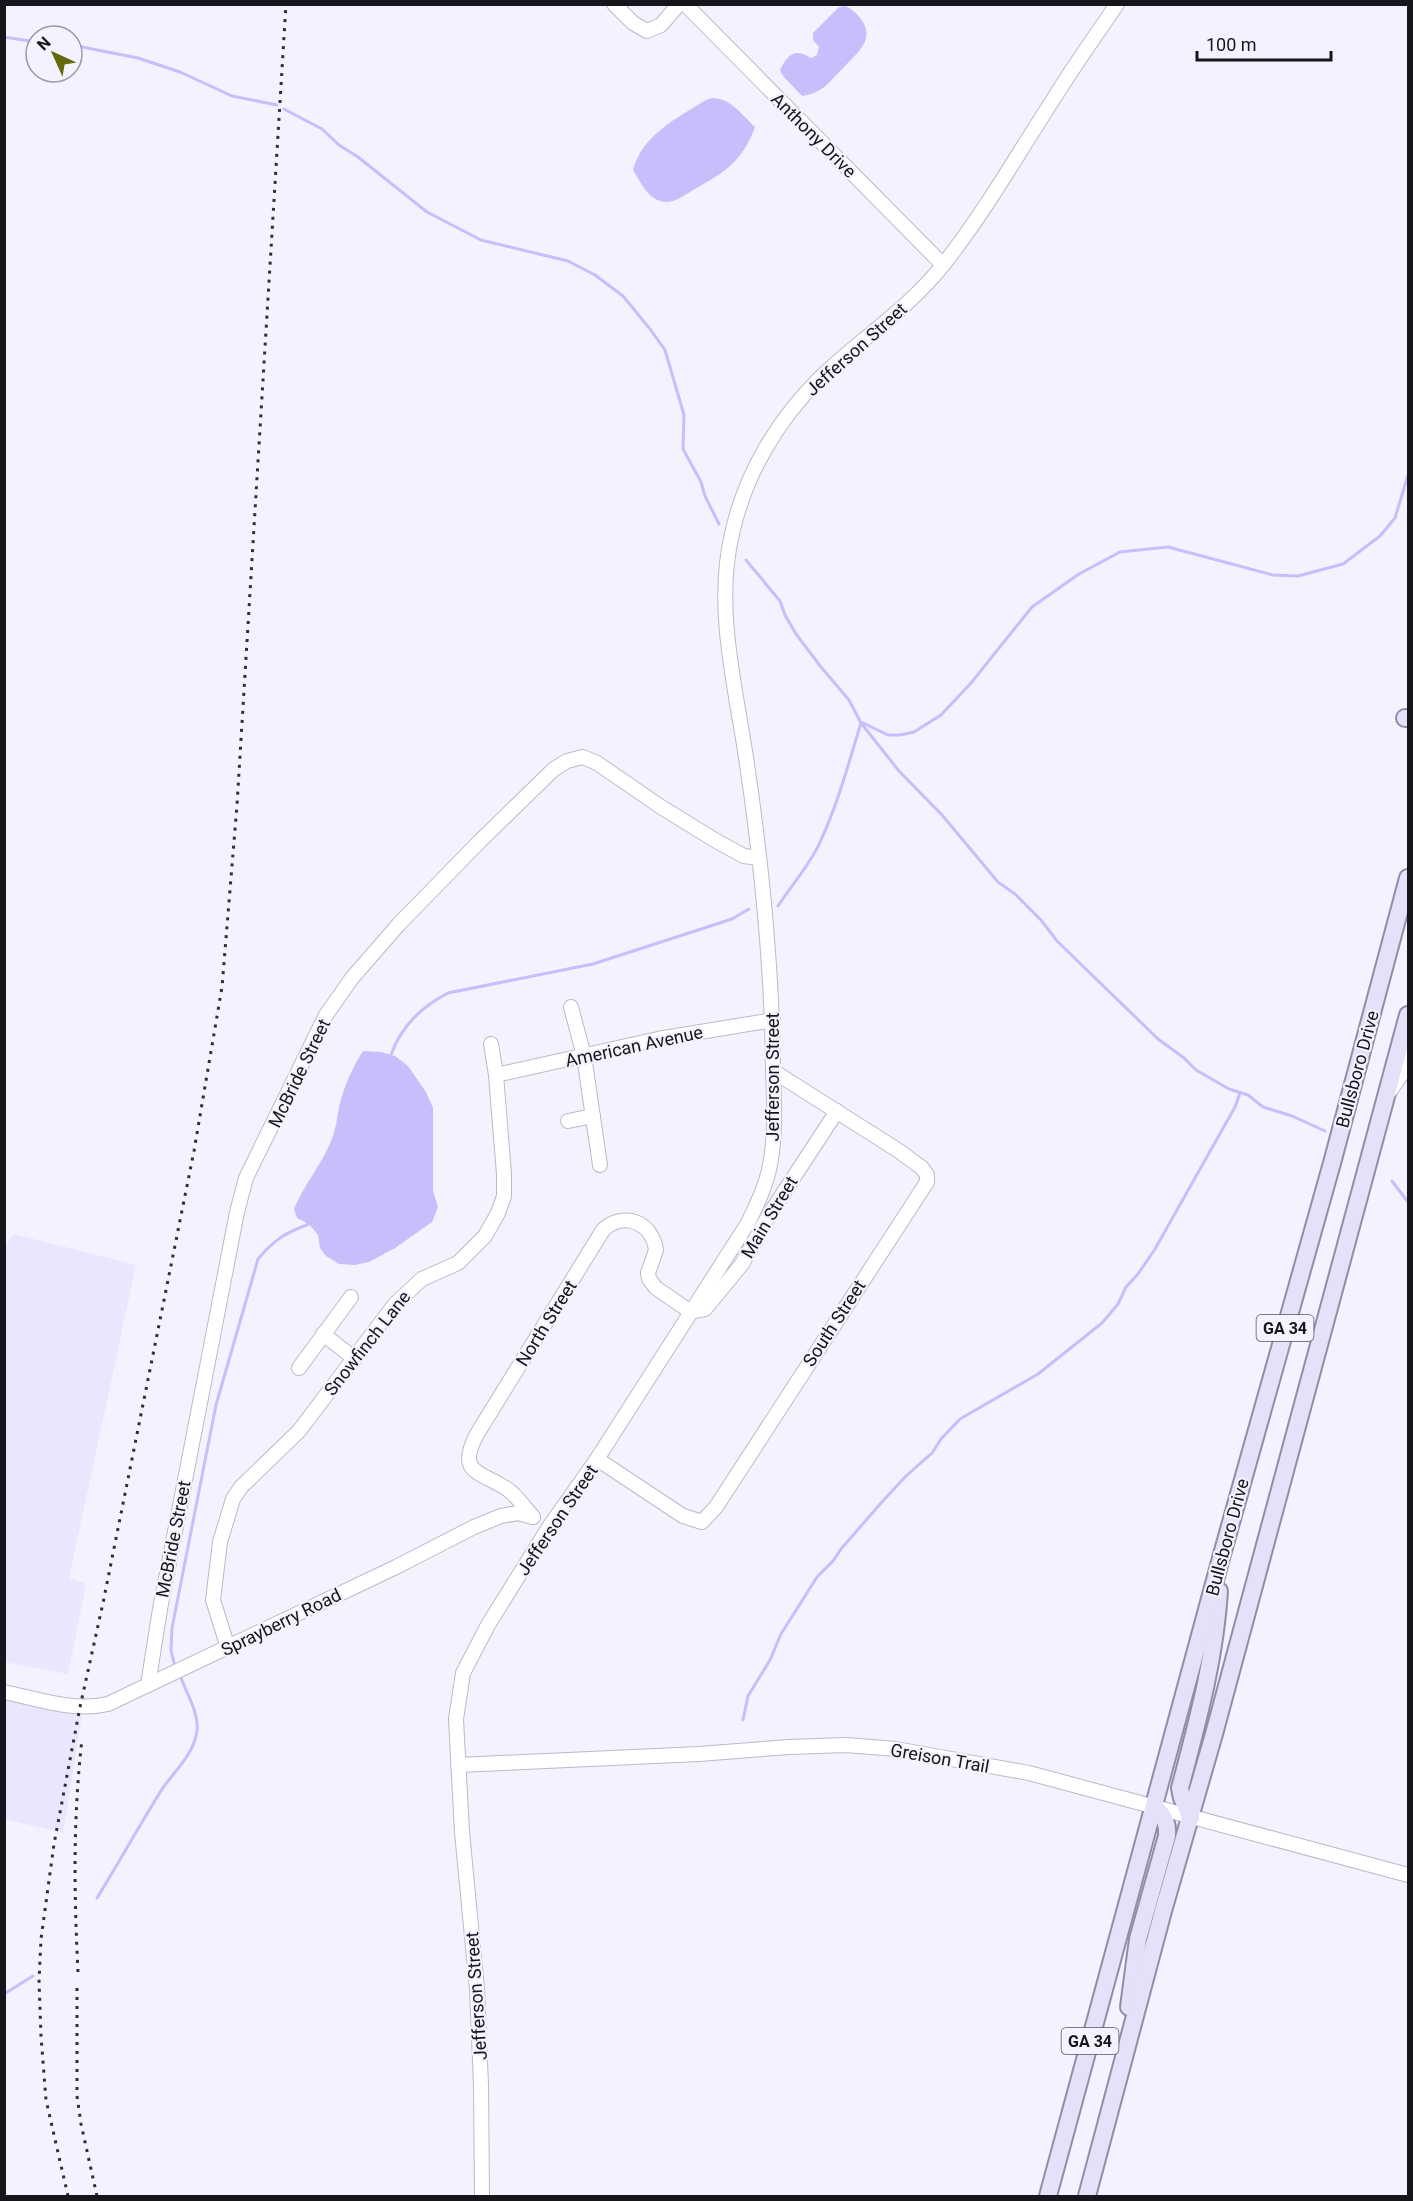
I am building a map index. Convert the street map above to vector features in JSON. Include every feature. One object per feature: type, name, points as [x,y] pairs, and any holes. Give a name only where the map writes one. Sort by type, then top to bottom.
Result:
[{"type":"main road","name":"Bullsboro Drive","points":[[1048,2196],[1408,878]]},
{"type":"main road","name":"Bullsboro Drive","points":[[1086,2196],[1163,1911],[1191,1818],[1408,1015]]},
{"type":"main road","points":[[1191,1818],[1180,1788],[1213,1654],[1221,1558]]},
{"type":"main road","points":[[1130,2037],[1130,2002],[1138,1940],[1167,1836],[1166,1822],[1154,1807]]},
{"type":"street","points":[[614,4],[633,23],[647,31],[661,25],[679,4]]},
{"type":"street","name":"Anthony Drive","points":[[685,4],[943,265]]},
{"type":"street","name":"Jefferson Street","points":[[482,2196],[477,1989],[456,1719],[464,1674],[488,1625],[549,1527],[597,1459],[748,1222],[763,1191],[770,1166],[774,1129],[773,1020],[758,858],[726,624],[725,582],[732,533],[748,483],[783,420],[823,376],[903,307],[943,265],[1117,4]]},
{"type":"street","name":"McBride Street","points":[[148,1685],[168,1563],[237,1212],[246,1178],[326,1015],[352,978],[399,924],[480,841],[555,769],[567,761],[583,757],[597,763],[661,807],[718,842],[744,856],[758,858]]},
{"type":"street","points":[[571,1006],[584,1056],[600,1165]]},
{"type":"street","name":"American Avenue","points":[[496,1075],[658,1039],[773,1020]]},
{"type":"street","name":"Snowfinch Lane","points":[[228,1647],[213,1600],[220,1542],[233,1499],[241,1487],[299,1431],[395,1304],[422,1279],[458,1263],[485,1236],[498,1213],[504,1196],[504,1174],[496,1075],[491,1044]]},
{"type":"street","points":[[1387,1095],[1401,1075],[1408,1047]]},
{"type":"street","name":"South Street","points":[[597,1459],[683,1516],[702,1522],[712,1513],[927,1182],[927,1175],[922,1168],[773,1071]]},
{"type":"street","name":"Main Street","points":[[691,1312],[705,1309],[741,1264],[769,1215],[837,1111]]},
{"type":"street","points":[[568,1121],[593,1116]]},
{"type":"street","name":"North Street","points":[[533,1517],[511,1492],[474,1470],[467,1456],[477,1434],[603,1230],[610,1223],[632,1220],[651,1234],[656,1250],[649,1267],[649,1279],[656,1288],[691,1312]]},
{"type":"street","points":[[299,1368],[351,1297]]},
{"type":"street","points":[[323,1334],[355,1359]]},
{"type":"street","name":"Sprayberry Road","points":[[4,1692],[80,1707],[94,1708],[108,1704],[501,1516],[518,1513],[533,1517],[549,1527]]},
{"type":"street","name":"Greison Trail","points":[[459,1765],[699,1754],[789,1747],[846,1745],[896,1749],[1029,1773],[1408,1875]]},
{"type":"shaded area","points":[[845,6],[860,18],[865,26],[866,39],[854,57],[825,86],[809,95],[802,96],[780,70],[792,54],[801,53],[811,58],[817,55],[819,47],[813,40],[813,33],[839,7]]},
{"type":"shaded area","points":[[712,98],[731,104],[755,127],[750,140],[737,159],[712,179],[676,200],[664,202],[655,199],[644,188],[633,170],[644,147],[662,129]]},
{"type":"shaded area","points":[[363,1051],[395,1056],[408,1066],[426,1092],[433,1108],[433,1191],[438,1207],[432,1222],[395,1248],[369,1262],[355,1265],[339,1264],[326,1256],[320,1248],[318,1235],[309,1224],[297,1218],[294,1209],[330,1143],[343,1093]]},
{"type":"shaded area","points":[[14,1234],[136,1265],[69,1578],[86,1584],[68,1674],[5,1662],[4,1246]]},
{"type":"shaded area","points":[[5,1692],[83,1708],[63,1833],[5,1819]]},
{"type":"waterway","points":[[4,37],[24,40]]},
{"type":"waterway","points":[[84,47],[138,58],[180,72],[232,96],[277,105]]},
{"type":"waterway","points":[[284,109],[322,129],[339,145],[358,157],[427,212],[481,240],[568,261],[595,275],[623,296],[665,350],[684,415],[683,449],[701,482],[705,496],[719,524]]},
{"type":"waterway","points":[[863,723],[888,735],[900,735],[914,732],[941,715],[971,683],[1032,607],[1079,574],[1120,552],[1168,547],[1273,575],[1298,576],[1343,564],[1380,536],[1395,518],[1408,475]]},
{"type":"waterway","points":[[746,560],[780,601],[796,634],[849,700],[861,723],[899,771],[942,815],[998,882],[1015,894],[1041,920],[1057,941],[1158,1039],[1196,1070],[1229,1089],[1248,1095],[1263,1107],[1292,1116],[1325,1131]]},
{"type":"waterway","points":[[778,906],[817,849],[838,797],[861,723]]},
{"type":"waterway","points":[[391,1055],[400,1035],[413,1018],[448,993],[593,964],[732,919],[749,909]]},
{"type":"waterway","points":[[743,1720],[748,1696],[770,1660],[781,1634],[817,1577],[881,1503],[932,1453],[941,1439],[960,1419],[1038,1374],[1102,1323],[1118,1304],[1126,1287],[1155,1249],[1235,1107],[1240,1093]]},
{"type":"waterway","points":[[1392,1181],[1408,1202]]},
{"type":"waterway","points":[[175,1667],[171,1650],[172,1628],[216,1405],[258,1259],[281,1237],[309,1224]]},
{"type":"waterway","points":[[97,1898],[159,1794],[187,1757],[195,1741],[196,1717],[181,1678]]},
{"type":"waterway","points":[[4,1994],[33,1976]]},
{"type":"railway","points":[[68,2196],[46,2100],[39,1981],[41,1939],[54,1844],[80,1707],[194,1151],[222,987],[237,805],[286,4]]},
{"type":"railway","points":[[78,1972],[75,1856],[82,1739]]},
{"type":"railway","points":[[77,1988],[77,2096],[97,2196]]}]
